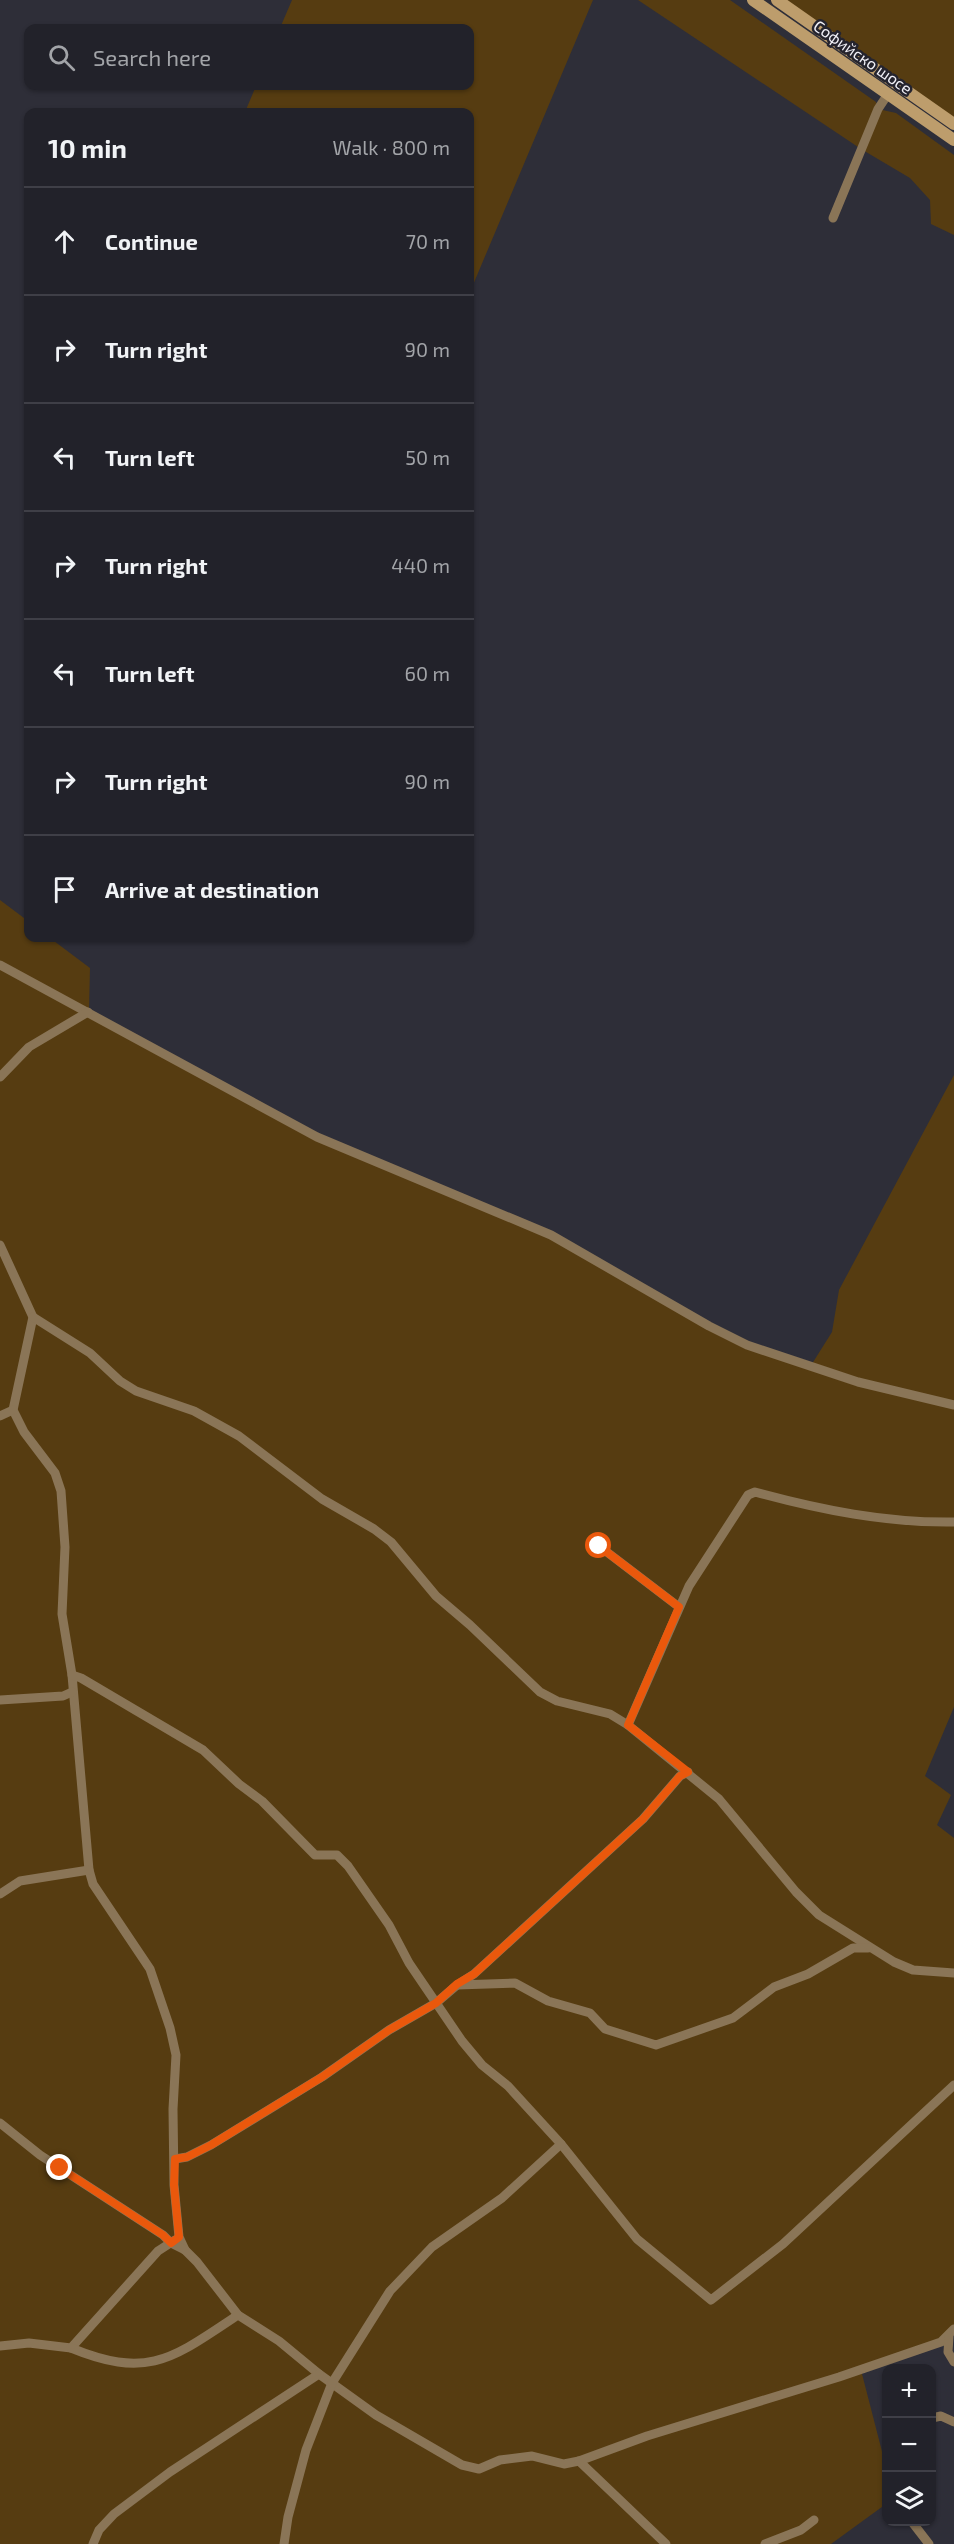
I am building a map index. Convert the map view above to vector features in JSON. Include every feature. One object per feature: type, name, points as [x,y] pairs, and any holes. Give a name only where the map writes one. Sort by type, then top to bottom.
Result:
[{"type":"main road","name":"Софийско шосе","points":[[753,0],[954,140]]},
{"type":"main road","name":"Софийско шосе","points":[[777,0],[954,124]]},
{"type":"main road","points":[[836,57],[843,46]]},
{"type":"street","points":[[833,218],[878,110],[888,94]]},
{"type":"street","points":[[0,965],[317,1137],[551,1235],[709,1326],[747,1345],[858,1382],[954,1405]]},
{"type":"street","points":[[1,1075],[29,1047],[88,1012]]},
{"type":"street","points":[[0,1245],[4,1261],[33,1317],[81,1347],[136,1391],[194,1411],[221,1426],[279,1465],[322,1498],[374,1529],[391,1542],[436,1596],[540,1692],[557,1701],[610,1714],[628,1725],[719,1798],[811,1907],[870,1948],[913,1970],[954,1973]]},
{"type":"street","points":[[33,1317],[13,1410],[24,1432],[55,1473],[61,1491],[65,1547],[62,1614],[72,1675],[89,1870],[93,1884],[150,1969],[170,2028],[176,2055],[173,2109],[174,2185],[179,2237],[185,2250],[238,2315],[279,2341],[319,2374],[376,2415],[462,2465],[479,2469],[500,2460],[532,2456],[564,2464],[579,2461],[647,2436],[839,2377],[941,2342],[952,2332]]},
{"type":"street","points":[[0,1416],[13,1410]]},
{"type":"street","points":[[628,1725],[679,1607],[723,1531],[748,1495],[755,1492],[826,1509],[909,1522],[954,1522]]},
{"type":"street","points":[[599,1546],[679,1607]]},
{"type":"street","points":[[72,1675],[81,1678],[203,1750],[239,1784],[262,1801],[315,1855],[337,1856],[348,1866],[389,1924],[409,1963],[482,2065],[508,2086],[561,2144],[637,2239],[711,2300],[783,2244],[954,2085]]},
{"type":"street","points":[[0,1700],[63,1696],[72,1692]]},
{"type":"street","points":[[175,2159],[187,2157],[211,2145],[322,2077],[389,2030],[436,2003],[457,1984],[474,1974],[561,1895],[643,1819],[680,1776],[688,1772]]},
{"type":"street","points":[[0,1894],[20,1881],[89,1870]]},
{"type":"street","points":[[457,1984],[515,1983],[548,2001],[590,2013],[605,2029],[656,2045],[733,2018],[774,1987],[808,1974],[853,1948],[870,1948]]},
{"type":"street","points":[[0,2123],[40,2155],[163,2235],[171,2243],[185,2250]]},
{"type":"street","points":[[284,2544],[288,2517],[306,2450],[332,2383],[390,2291],[432,2247],[502,2198],[561,2144]]},
{"type":"street","points":[[71,2348],[144,2266],[179,2237]]},
{"type":"street","points":[[0,2346],[29,2343],[71,2348],[109,2360],[136,2365],[156,2362],[181,2353],[238,2315]]},
{"type":"street","points":[[952,2332],[948,2352],[954,2362]]},
{"type":"street","points":[[93,2544],[99,2530],[114,2514],[170,2472],[319,2374]]},
{"type":"street","points":[[936,2417],[941,2416],[954,2422]]},
{"type":"street","points":[[579,2461],[666,2544]]},
{"type":"street","points":[[765,2544],[801,2530],[814,2520]]},
{"type":"street","points":[[915,2526],[929,2544]]},
{"type":"shaded area","points":[[292,0],[593,0],[474,283],[474,108],[247,108],[254,90],[474,90],[474,24],[282,24]]},
{"type":"shaded area","points":[[638,0],[730,0],[876,102],[878,109],[896,113],[954,155],[954,235],[931,224],[930,200],[910,178],[861,149]]},
{"type":"shaded area","points":[[777,0],[954,0],[954,124]]},
{"type":"shaded area","points":[[0,900],[24,918],[24,942],[55,942],[90,968],[89,1012],[277,1117],[551,1235],[709,1326],[810,1367],[832,1332],[839,1290],[954,1075],[954,1707],[925,1776],[951,1795],[937,1825],[954,1838],[954,2329],[949,2336],[861,2370],[882,2451],[882,2507],[831,2544],[0,2544]]},
{"type":"route","points":[[60,2168],[163,2235],[171,2243],[179,2237],[174,2185],[175,2159],[196,2154],[322,2077],[389,2030],[436,2003],[457,1984],[474,1974],[561,1895],[643,1819],[680,1776],[688,1772],[628,1725],[679,1607],[599,1546]]}]
